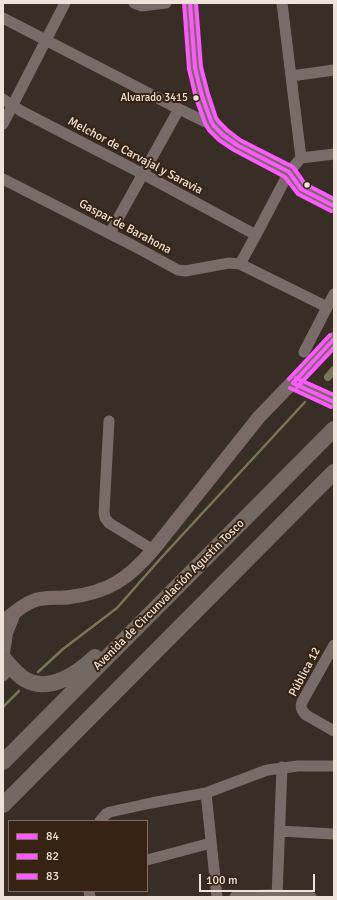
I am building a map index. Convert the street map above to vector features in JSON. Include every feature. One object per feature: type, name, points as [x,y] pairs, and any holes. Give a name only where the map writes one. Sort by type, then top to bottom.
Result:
[{"type":"highway","name":"Avenida de Circunvalación Agustín Tosco","points":[[3,762],[334,429]]},
{"type":"highway","points":[[3,805],[334,472]]},
{"type":"highway","points":[[3,661],[27,681],[47,684],[59,681],[75,673],[88,663],[149,604],[191,574]]},
{"type":"main road","points":[[190,3],[195,68],[202,96],[214,126],[223,135],[237,145],[289,172],[301,188],[334,206]]},
{"type":"main road","points":[[3,621],[28,603],[36,600],[86,594],[111,586],[125,578],[153,550],[260,416],[334,340]]},
{"type":"main road","points":[[292,383],[334,402]]},
{"type":"main road","points":[[3,661],[6,632],[14,612]]},
{"type":"street","points":[[3,124],[65,3]]},
{"type":"street","points":[[134,3],[142,6],[166,3]]},
{"type":"street","points":[[282,3],[301,158]]},
{"type":"street","points":[[3,18],[214,126]]},
{"type":"street","points":[[291,76],[334,70]]},
{"type":"street","name":"Melchor de Carvajal y Saravia","points":[[3,99],[21,111],[143,174],[256,235]]},
{"type":"street","points":[[110,233],[179,109]]},
{"type":"street","points":[[327,308],[240,264],[289,172],[301,158],[334,154]]},
{"type":"street","name":"Gaspar de Barahona","points":[[3,179],[110,233],[178,270],[185,271],[229,263],[240,264]]},
{"type":"street","points":[[304,352],[334,294]]},
{"type":"street","points":[[109,421],[104,512],[105,518],[153,550]]},
{"type":"street","name":"Pública 12","points":[[334,645],[302,702],[301,708],[306,715],[334,731]]},
{"type":"street","points":[[101,820],[110,812],[206,793],[263,772],[282,767],[334,766]]},
{"type":"street","points":[[278,896],[282,767]]},
{"type":"street","points":[[206,793],[217,897]]},
{"type":"street","points":[[280,832],[334,834]]},
{"type":"street","points":[[148,860],[211,844]]},
{"type":"street","points":[[235,897],[311,897]]},
{"type":"waterway","points":[[328,377],[334,370]]},
{"type":"waterway","points":[[38,672],[63,649],[117,608],[161,558],[305,402]]},
{"type":"waterway","points":[[4,706],[19,691]]},
{"type":"transit line","name":"82","points":[[184,3],[189,69],[196,98],[209,130],[219,140],[234,150],[285,177],[298,194],[331,211]]},
{"type":"transit line","name":"84","points":[[190,3],[195,68],[202,96],[214,126],[223,135],[237,145],[289,172],[301,189],[334,206]]},
{"type":"transit line","name":"83","points":[[196,3],[201,67],[216,118],[227,130],[240,140],[293,167],[305,184],[334,199]]},
{"type":"transit line","name":"83","points":[[289,379],[330,335]]},
{"type":"transit line","name":"84","points":[[293,383],[334,339]]},
{"type":"transit line","name":"82","points":[[297,387],[334,348]]},
{"type":"transit line","name":"83","points":[[296,378],[334,395]]},
{"type":"transit line","name":"84","points":[[293,383],[334,402]]},
{"type":"transit line","name":"82","points":[[290,388],[331,407]]},
{"type":"place","name":"Alvarado 3415","points":[[196,98]]}]
